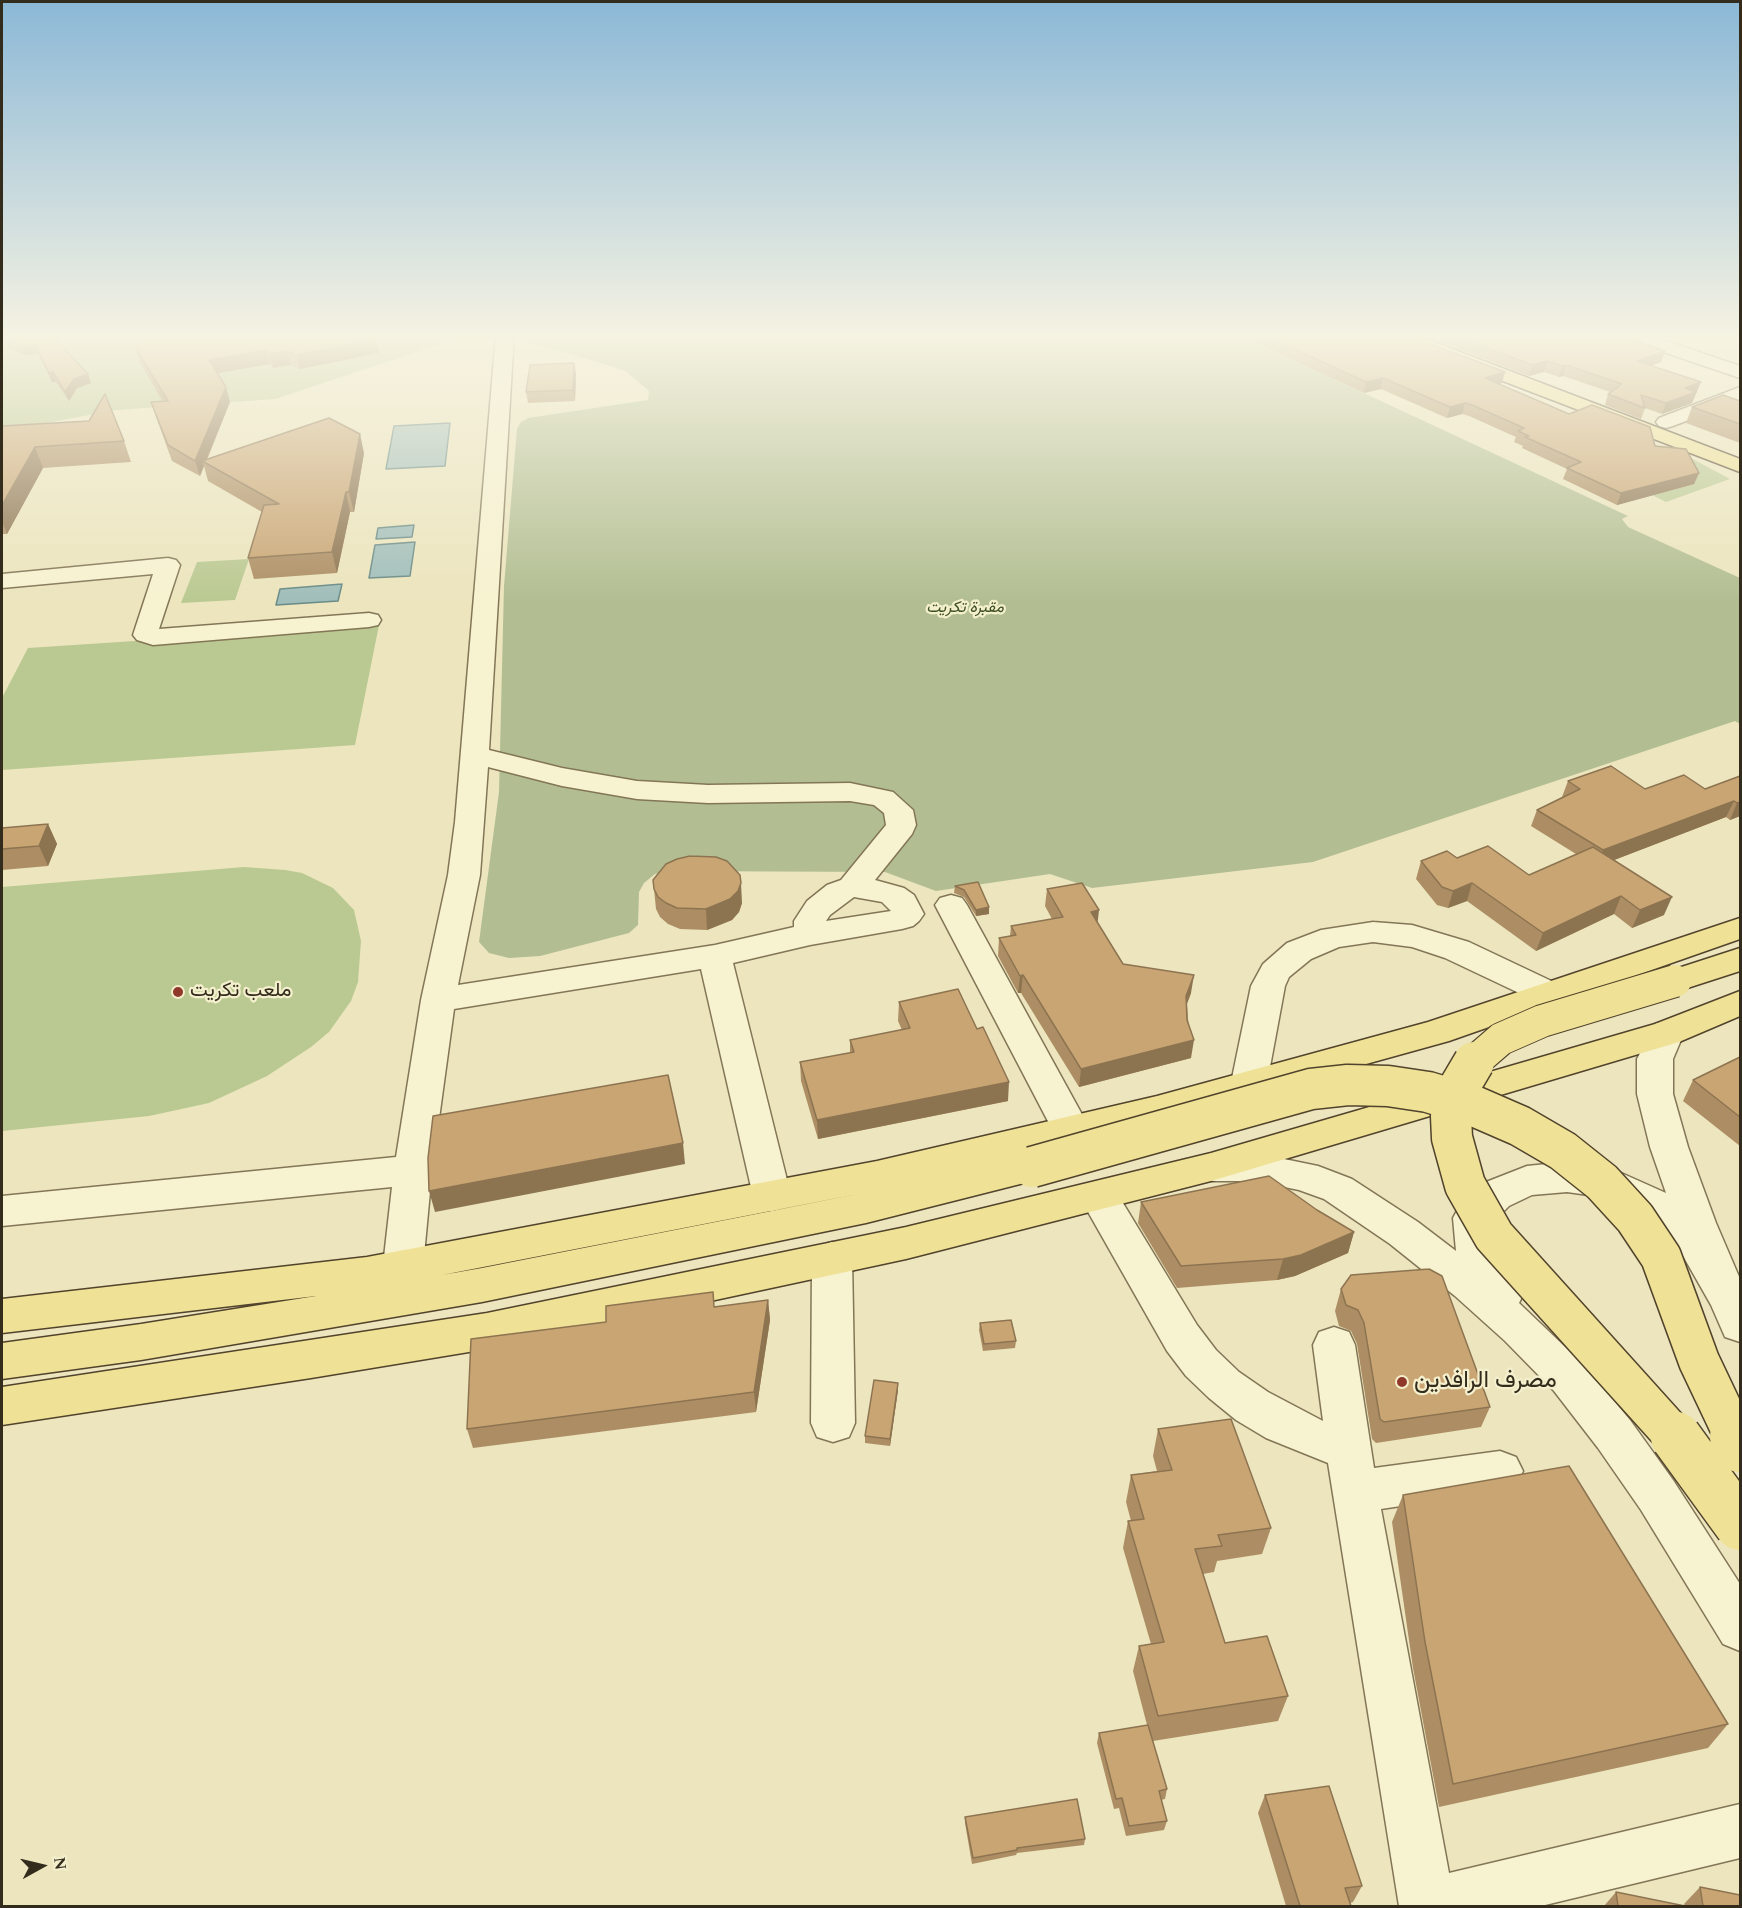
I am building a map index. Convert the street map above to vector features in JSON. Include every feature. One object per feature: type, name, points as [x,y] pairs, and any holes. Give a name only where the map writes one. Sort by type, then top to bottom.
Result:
[{"type":"main road","points":[[1628,423],[1740,466]]},
{"type":"main road","points":[[1669,423],[1740,450]]},
{"type":"main road","points":[[2,1316],[367,1273],[877,1176],[1071,1129],[1437,1032],[1740,928]]},
{"type":"main road","points":[[1740,958],[1675,981],[1542,1020],[1501,1039],[1470,1066],[1461,1084],[1451,1116],[1452,1138],[1465,1185],[1494,1236],[1637,1392],[1688,1452],[1740,1525]]},
{"type":"main road","points":[[2,1406],[243,1371],[487,1331],[979,1226],[1211,1167],[1667,1033],[1740,1003]]},
{"type":"main road","points":[[2,1361],[152,1340],[482,1284],[866,1208],[1032,1167],[1311,1089],[1348,1085],[1388,1086],[1428,1092],[1474,1106],[1520,1125],[1563,1151],[1602,1182],[1635,1218],[1661,1257],[1699,1360],[1740,1448]]},
{"type":"street","points":[[404,1266],[413,1170],[438,1000],[464,875],[499,423]]},
{"type":"street","points":[[2,581],[168,565],[146,631],[146,635],[153,637],[369,620]]},
{"type":"street","points":[[475,755],[562,777],[637,790],[708,794],[850,792],[883,798],[898,810],[901,825],[893,840],[852,887]]},
{"type":"street","points":[[438,1000],[715,956],[810,934],[902,919],[908,914],[903,902],[893,895],[852,887],[838,892],[818,908],[810,921],[810,934]]},
{"type":"street","points":[[951,905],[1071,1129]]},
{"type":"street","points":[[1249,1083],[1268,986],[1275,972],[1299,951],[1333,937],[1373,932],[1402,934],[1432,941],[1457,950],[1550,994]]},
{"type":"street","points":[[715,956],[772,1196]]},
{"type":"street","points":[[1667,1033],[1655,1059],[1656,1094],[1669,1147],[1696,1223],[1734,1312]]},
{"type":"street","points":[[1211,1167],[1255,1167],[1304,1176],[1338,1189],[1404,1233],[1469,1284],[1520,1329],[1569,1378]]},
{"type":"street","points":[[2,1211],[413,1170]]},
{"type":"street","points":[[1734,1312],[1696,1243],[1661,1208],[1610,1183],[1567,1177],[1527,1181],[1495,1195],[1473,1218],[1477,1262],[1614,1434],[1657,1495],[1740,1627]]},
{"type":"street","points":[[1098,1196],[1182,1338],[1201,1362],[1224,1385],[1252,1406],[1282,1424],[1315,1439],[1352,1471],[1500,1471]]},
{"type":"street","points":[[832,1258],[833,1423]]},
{"type":"street","points":[[1334,1345],[1352,1471],[1428,1906],[1740,1831]]},
{"type":"green space","points":[[2,423],[46,423],[2,431]]},
{"type":"green space","name":"مقبرة تكريت","points":[[520,423],[1428,423],[1628,516],[1622,519],[1628,527],[1740,578],[1740,724],[1735,721],[1313,862],[1092,888],[1050,874],[936,891],[885,872],[667,871],[655,874],[644,883],[639,892],[638,925],[629,933],[540,956],[509,958],[489,953],[479,942],[499,792],[504,586],[517,429]]},
{"type":"green space","points":[[1653,444],[1691,458],[1730,479],[1666,502],[1652,495]]},
{"type":"green space","points":[[249,559],[235,600],[181,603],[197,562]]},
{"type":"green space","points":[[379,625],[355,745],[2,770],[2,698],[28,648]]},
{"type":"green space","name":"ملعب تكريت","points":[[244,867],[302,873],[333,888],[354,910],[361,941],[358,982],[351,1001],[329,1032],[311,1047],[267,1076],[209,1103],[149,1116],[2,1131],[2,887]]},
{"type":"water","points":[[450,423],[445,466],[386,469],[394,426]]},
{"type":"water","points":[[414,525],[412,537],[376,539],[378,528]]},
{"type":"water","points":[[415,542],[410,576],[369,578],[375,545]]},
{"type":"water","points":[[342,584],[338,601],[276,605],[280,589]]},
{"type":"building","points":[[117,423],[124,441],[35,447],[2,505],[2,426]]},
{"type":"building","points":[[159,423],[211,423],[195,461],[168,445]]},
{"type":"building","points":[[314,423],[339,423],[360,434],[349,492],[346,492],[332,552],[248,558],[264,505],[279,504],[202,461]]},
{"type":"building","points":[[1513,423],[1640,423],[1650,427],[1655,446],[1686,449],[1699,473],[1621,493],[1567,468],[1581,462],[1525,437],[1529,436],[1518,431],[1524,428]]},
{"type":"building","points":[[1611,766],[1645,789],[1684,775],[1705,789],[1740,776],[1740,802],[1734,801],[1603,850],[1537,810],[1580,789],[1568,781]]},
{"type":"building","points":[[48,824],[39,846],[2,849],[2,828]]},
{"type":"building","points":[[1488,846],[1529,875],[1593,847],[1672,897],[1640,910],[1621,896],[1543,933],[1472,883],[1453,891],[1442,887],[1421,861],[1447,851],[1457,858]]},
{"type":"building","points":[[690,856],[716,857],[727,861],[740,875],[741,883],[738,891],[730,899],[706,909],[677,908],[666,903],[658,897],[653,880],[666,864]]},
{"type":"building","points":[[978,882],[989,907],[976,910],[964,890],[955,886]]},
{"type":"building","points":[[1082,883],[1099,910],[1091,912],[1123,964],[1194,975],[1186,996],[1187,1020],[1194,1040],[1081,1069],[1023,975],[1020,976],[999,938],[1016,935],[1011,926],[1063,917],[1047,889]]},
{"type":"building","points":[[958,989],[977,1029],[983,1027],[1009,1082],[817,1120],[800,1062],[854,1052],[850,1040],[910,1028],[899,1002]]},
{"type":"building","points":[[1740,1057],[1740,1117],[1693,1080]]},
{"type":"building","points":[[668,1075],[683,1143],[429,1191],[428,1158],[433,1116]]},
{"type":"building","points":[[1269,1176],[1317,1210],[1354,1232],[1301,1255],[1283,1259],[1181,1266],[1141,1202]]},
{"type":"building","points":[[1429,1269],[1442,1276],[1490,1407],[1384,1422],[1380,1419],[1364,1323],[1358,1310],[1346,1305],[1341,1289],[1351,1275]]},
{"type":"building","points":[[713,1292],[714,1307],[768,1300],[754,1392],[467,1429],[471,1339],[606,1322],[606,1306]]},
{"type":"building","points":[[1011,1320],[1016,1341],[984,1344],[980,1323]]},
{"type":"building","points":[[874,1380],[898,1383],[890,1439],[865,1436]]},
{"type":"building","points":[[1231,1419],[1271,1528],[1218,1535],[1222,1546],[1195,1549],[1225,1643],[1267,1636],[1288,1696],[1158,1716],[1139,1646],[1164,1642],[1128,1521],[1144,1519],[1131,1475],[1172,1470],[1158,1429]]},
{"type":"building","points":[[1569,1466],[1728,1724],[1453,1784],[1425,1642],[1403,1495]]},
{"type":"building","points":[[1148,1725],[1167,1789],[1159,1791],[1167,1821],[1129,1826],[1122,1798],[1116,1799],[1099,1733]]},
{"type":"building","points":[[1329,1786],[1362,1886],[1345,1888],[1351,1906],[1300,1906],[1265,1795]]},
{"type":"building","points":[[1077,1799],[1085,1839],[1017,1848],[1017,1850],[973,1858],[965,1817]]},
{"type":"building","points":[[1700,1887],[1740,1895],[1740,1906],[1703,1906]]},
{"type":"building","points":[[1616,1892],[1685,1906],[1618,1906]]},
{"type":"place","name":"ملعب تكريت","points":[[178,992]]},
{"type":"place","name":"مصرف الرافدين","points":[[1402,1382]]}]
